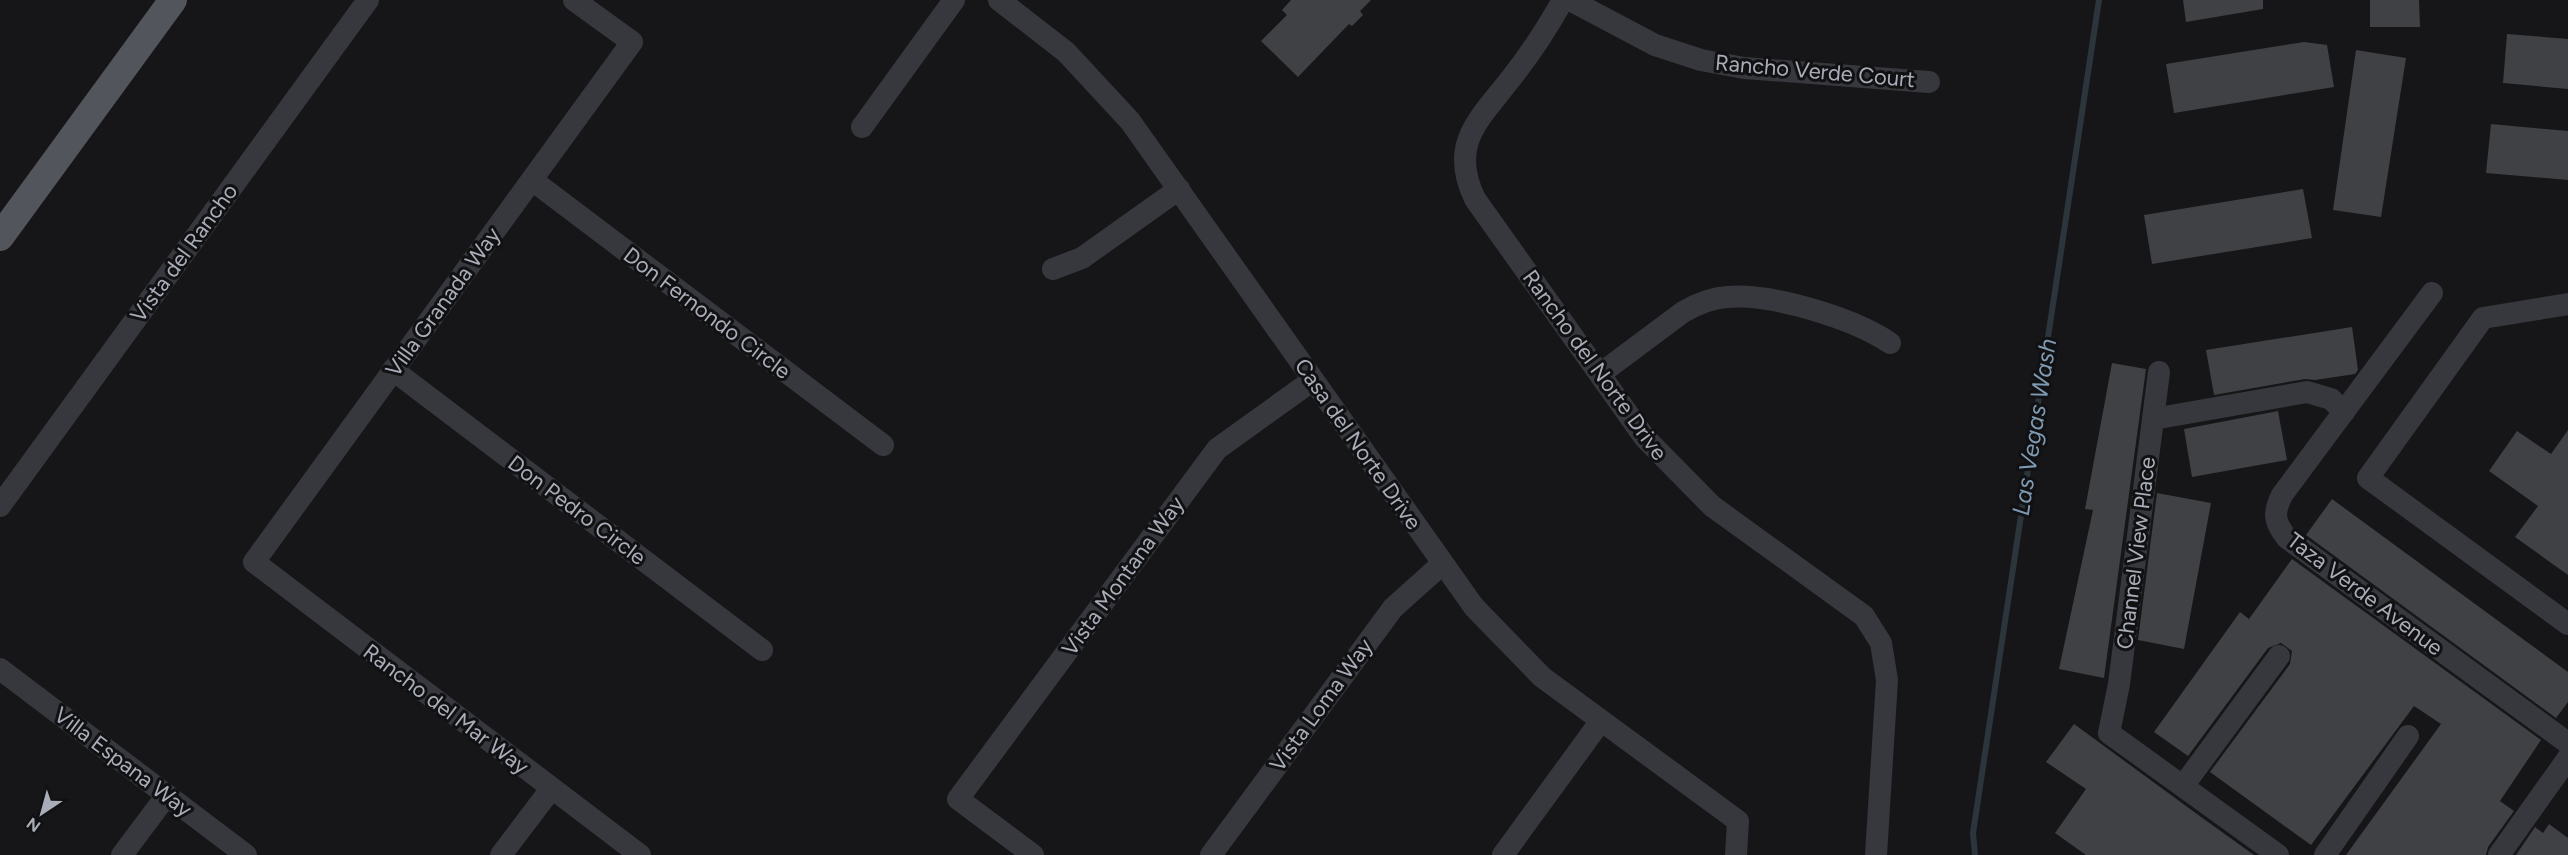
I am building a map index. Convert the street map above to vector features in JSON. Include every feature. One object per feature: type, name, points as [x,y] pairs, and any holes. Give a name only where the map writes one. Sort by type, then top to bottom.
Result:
[{"type":"main road","points":[[0,237],[173,0]]},
{"type":"street","name":"Vista del Rancho","points":[[0,506],[368,0]]},
{"type":"street","name":"Villa Granada Way","points":[[254,562],[632,42],[574,0]]},
{"type":"street","points":[[862,127],[954,0]]},
{"type":"street","name":"Casa del Norte Drive","points":[[999,0],[1066,52],[1130,122],[1474,607],[1542,677],[1600,722],[1738,821],[1736,855]]},
{"type":"street","name":"Rancho del Norte Drive","points":[[1563,0],[1536,45],[1474,125],[1466,145],[1465,173],[1475,199],[1645,438],[1688,484],[1737,526],[1852,606],[1873,629],[1885,655],[1887,680],[1876,855]]},
{"type":"street","name":"Rancho Verde Court","points":[[1570,0],[1655,45],[1701,60],[1744,68],[1929,82]]},
{"type":"street","name":"Don Fernondo Circle","points":[[532,180],[883,445]]},
{"type":"street","points":[[1053,269],[1082,258],[1179,189]]},
{"type":"street","name":"Taza Verde Avenue","points":[[2432,293],[2282,495],[2275,510],[2277,525],[2287,538],[2568,743]]},
{"type":"street","points":[[1600,374],[1683,312],[1695,305],[1724,297],[1754,298],[1838,317],[1856,323],[1890,343]]},
{"type":"street","points":[[2568,304],[2483,318],[2368,478],[2568,624]]},
{"type":"street","name":"Don Pedro Circle","points":[[393,370],[762,650]]},
{"type":"street","name":"Channel View Place","points":[[2159,372],[2119,684],[2109,733],[2183,786]]},
{"type":"street","name":"Vista Montana Way","points":[[1033,855],[958,799],[1217,449],[1313,380]]},
{"type":"street","points":[[2153,419],[2307,392],[2331,399],[2344,412]]},
{"type":"street","name":"Rancho del Mar Way","points":[[254,562],[640,855]]},
{"type":"street","name":"Vista Loma Way","points":[[1211,855],[1393,608],[1443,564]]},
{"type":"street","points":[[2278,855],[2183,786],[2279,656]]},
{"type":"street","name":"Villa Espana Way","points":[[0,669],[246,855]]},
{"type":"street","points":[[1503,855],[1600,722]]},
{"type":"street","points":[[2325,855],[2408,736]]},
{"type":"street","points":[[2499,855],[2568,758]]},
{"type":"street","points":[[501,855],[551,789]]},
{"type":"street","points":[[122,855],[167,795]]},
{"type":"building","points":[[1291,0],[1371,0],[1360,11],[1363,15],[1352,26],[1349,24],[1298,77],[1261,41],[1287,15],[1282,10]]},
{"type":"building","points":[[2183,0],[2263,0],[2263,9],[2186,22]]},
{"type":"building","points":[[2370,0],[2419,0],[2420,27],[2370,27]]},
{"type":"building","points":[[2507,34],[2568,39],[2568,89],[2503,83]]},
{"type":"building","points":[[2304,42],[2327,45],[2334,87],[2174,113],[2166,64]]},
{"type":"building","points":[[2356,50],[2406,58],[2381,217],[2333,210]]},
{"type":"building","points":[[2491,124],[2568,131],[2568,180],[2486,173]]},
{"type":"building","points":[[2303,189],[2312,238],[2152,264],[2144,215]]},
{"type":"building","points":[[2352,327],[2358,370],[2355,374],[2315,380],[2305,379],[2214,395],[2206,350]]},
{"type":"building","points":[[2112,363],[2146,369],[2104,678],[2059,669],[2093,510],[2085,509]]},
{"type":"building","points":[[2278,411],[2287,460],[2192,477],[2184,429]]},
{"type":"building","points":[[2568,430],[2568,575],[2515,537],[2538,506],[2489,471],[2517,431],[2551,454]]},
{"type":"building","points":[[2157,493],[2211,503],[2184,649],[2138,640]]},
{"type":"building","points":[[2332,499],[2568,672],[2568,702],[2556,718],[2306,535]]},
{"type":"building","points":[[2292,559],[2541,740],[2500,801],[2514,811],[2488,847],[2486,855],[2346,855],[2441,724],[2414,706],[2311,845],[2210,772],[2290,664],[2292,651],[2281,643],[2268,648],[2188,756],[2154,732],[2240,612],[2249,619]]},
{"type":"building","points":[[2074,724],[2254,855],[2086,855],[2055,833],[2086,789],[2046,762]]},
{"type":"building","points":[[2549,824],[2568,838],[2568,855],[2516,855],[2535,827],[2543,833]]},
{"type":"waterway","name":"Las Vegas Wash","points":[[1975,855],[1973,833],[2099,0]]}]
